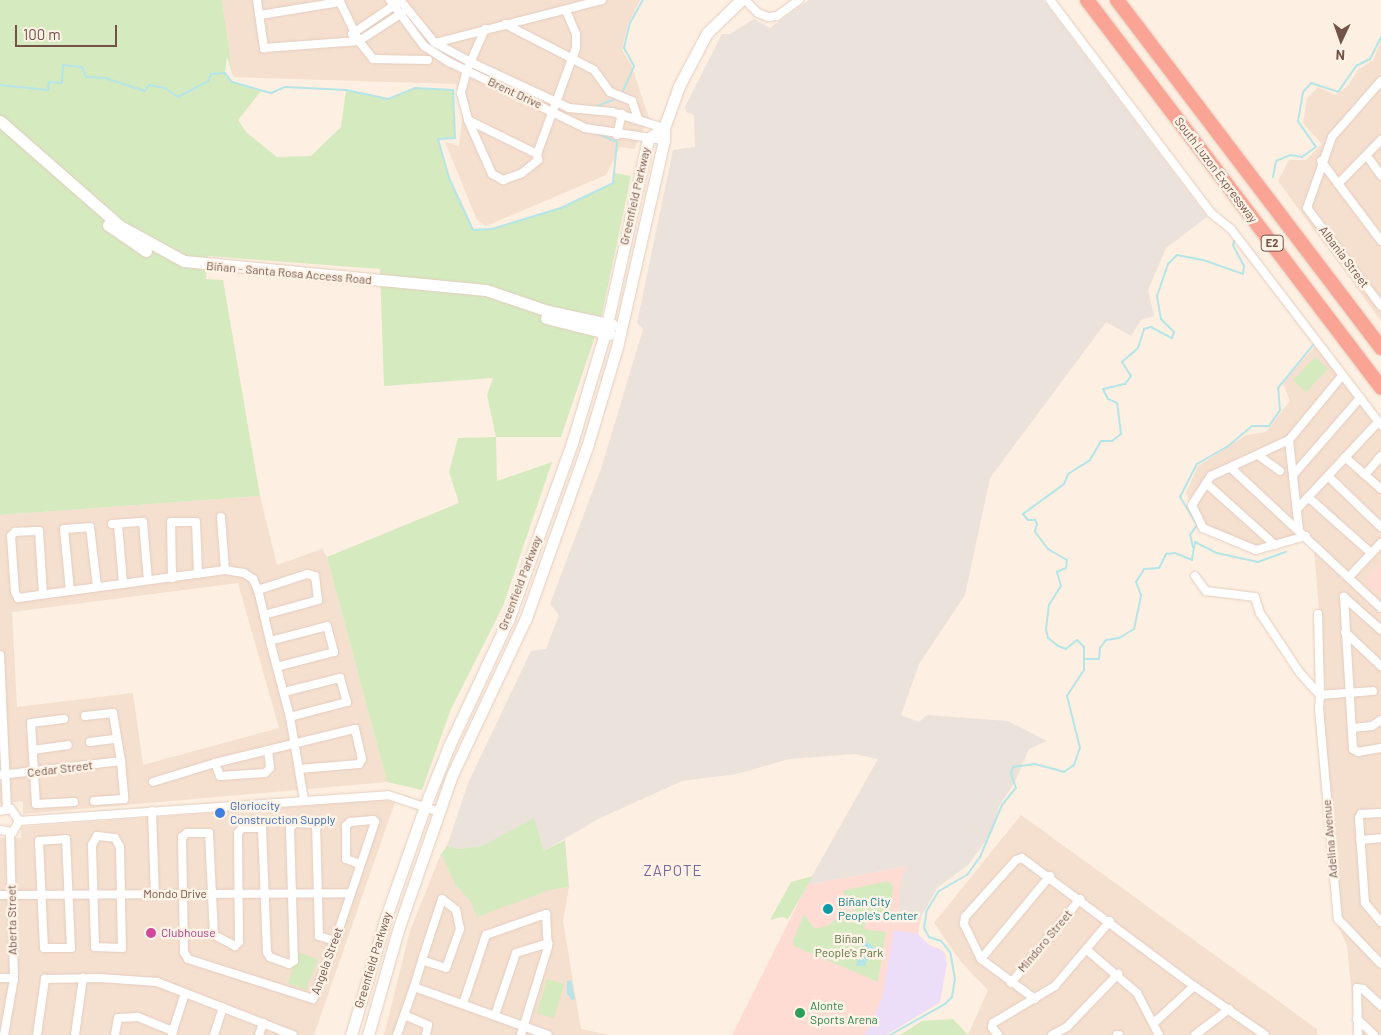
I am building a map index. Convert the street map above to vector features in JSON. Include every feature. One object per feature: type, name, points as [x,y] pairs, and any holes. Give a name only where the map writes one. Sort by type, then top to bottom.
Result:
[{"type":"highway","name":"South Luzon Expressway","points":[[1086,0],[1381,388]]},
{"type":"highway","name":"South Luzon Expressway","points":[[1116,0],[1381,348]]},
{"type":"highway","points":[[1124,0],[1134,24]]},
{"type":"main road","name":"Greenfield Parkway","points":[[368,1035],[399,927],[452,774],[526,618],[587,447],[621,331],[653,194],[664,140],[664,128],[679,86],[701,42],[714,24],[743,0]]},
{"type":"main road","name":"Biñan - Santa Rosa Access Road","points":[[0,121],[123,238],[168,262],[193,267],[398,287],[486,298],[559,322],[621,331]]},
{"type":"main road","name":"Greenfield Parkway","points":[[351,1035],[386,917],[425,806],[518,593],[572,443],[606,328],[648,139],[664,128]]},
{"type":"main road","name":"Biñan - Santa Rosa Access Road","points":[[0,129],[15,137]]},
{"type":"main road","points":[[633,203],[653,194]]},
{"type":"main road","points":[[468,707],[481,713]]},
{"type":"street","points":[[257,0],[264,48],[359,41],[407,9]]},
{"type":"street","points":[[346,42],[354,32],[392,3],[401,0]]},
{"type":"street","name":"Brent Drive","points":[[401,0],[435,42],[470,62],[569,108],[588,108],[622,114],[664,128]]},
{"type":"street","points":[[435,42],[602,0]]},
{"type":"street","points":[[743,0],[758,13],[768,17],[777,16],[799,0]]},
{"type":"street","points":[[1050,0],[1211,213],[1231,229],[1342,376],[1380,423],[1345,457],[1297,509]]},
{"type":"street","points":[[260,15],[339,1],[359,41],[373,58],[428,60]]},
{"type":"street","name":"Brent Drive","points":[[392,3],[399,15],[429,50],[467,70],[584,128],[618,135],[664,140]]},
{"type":"street","points":[[485,29],[461,86],[468,120],[492,174],[503,180],[522,173],[538,160],[537,154],[555,102],[573,62],[576,34],[566,10]]},
{"type":"street","points":[[505,24],[573,62],[594,70],[610,92],[630,99],[638,118]]},
{"type":"street","points":[[1381,81],[1332,137],[1321,161],[1381,241]]},
{"type":"street","points":[[618,135],[622,114]]},
{"type":"street","points":[[468,120],[537,154]]},
{"type":"street","points":[[1338,184],[1381,140]]},
{"type":"street","points":[[1367,156],[1381,175]]},
{"type":"street","name":"Albania Street","points":[[1321,161],[1307,208],[1381,306]]},
{"type":"street","points":[[1306,536],[1256,550],[1203,528],[1192,505],[1211,476],[1289,440],[1342,376]]},
{"type":"street","points":[[1294,474],[1360,398]]},
{"type":"street","points":[[1289,440],[1299,530]]},
{"type":"street","points":[[1258,454],[1280,471]]},
{"type":"street","points":[[1365,475],[1381,456]]},
{"type":"street","points":[[1345,457],[1381,489]]},
{"type":"street","points":[[1231,468],[1381,608]]},
{"type":"street","points":[[1328,476],[1381,527]]},
{"type":"street","points":[[1206,482],[1275,545]]},
{"type":"street","points":[[1308,497],[1371,554]]},
{"type":"street","points":[[221,517],[225,570]]},
{"type":"street","points":[[123,584],[115,524],[143,522],[148,580]]},
{"type":"street","points":[[172,578],[171,522],[196,522],[198,574]]},
{"type":"street","points":[[70,591],[64,529],[90,526],[97,587]]},
{"type":"street","points":[[43,594],[39,531],[15,532],[11,536],[14,592],[18,598],[225,570],[244,573],[253,579],[258,590],[290,717],[304,800]]},
{"type":"street","points":[[1349,577],[1381,543]]},
{"type":"street","points":[[258,590],[311,574],[315,576],[320,597],[264,615]]},
{"type":"street","points":[[1195,576],[1206,592],[1255,597],[1260,613],[1300,673],[1320,695],[1373,690]]},
{"type":"street","points":[[1381,630],[1345,596],[1345,632],[1355,751],[1381,748]]},
{"type":"street","name":"Adelina Avenue","points":[[1318,614],[1320,695],[1338,919],[1381,964]]},
{"type":"street","points":[[270,642],[327,626],[334,652],[277,667]]},
{"type":"street","points":[[1345,632],[1381,666]]},
{"type":"street","points":[[0,655],[4,810],[14,811],[20,821]]},
{"type":"street","points":[[284,692],[340,678],[347,702],[290,717]]},
{"type":"street","points":[[85,716],[113,713],[121,761],[124,799],[94,801]]},
{"type":"street","points":[[64,719],[31,723],[36,804],[74,802]]},
{"type":"street","points":[[1352,728],[1372,726],[1381,720]]},
{"type":"street","points":[[153,782],[215,763],[296,745],[355,729],[362,759],[359,764],[299,769]]},
{"type":"street","points":[[90,742],[116,739]]},
{"type":"street","points":[[33,750],[68,745]]},
{"type":"street","points":[[215,763],[220,776],[265,772],[270,768],[268,750]]},
{"type":"street","name":"Cedar Street","points":[[4,775],[34,774],[121,761]]},
{"type":"street","points":[[20,821],[388,795],[439,812]]},
{"type":"street","points":[[152,811],[155,895]]},
{"type":"street","points":[[1381,814],[1359,816],[1365,903],[1381,922]]},
{"type":"street","points":[[0,830],[10,833],[16,830],[20,821]]},
{"type":"street","points":[[183,895],[182,837],[187,833],[206,832],[210,836],[214,938],[235,946],[239,942],[238,833],[242,828],[258,827],[264,832],[268,955],[289,964],[294,961],[290,828],[295,823],[313,822],[317,827],[319,936],[335,941]]},
{"type":"street","name":"Angela Street","points":[[183,895],[184,952],[188,959],[313,999],[335,941],[374,822],[350,822],[346,826],[346,859],[360,864]]},
{"type":"street","name":"Aberta Street","points":[[4,1035],[14,978],[10,833]]},
{"type":"street","points":[[97,836],[115,838],[119,842],[124,894],[122,948],[95,947],[92,845],[97,836]]},
{"type":"street","points":[[1360,840],[1381,838]]},
{"type":"street","points":[[66,839],[68,895],[71,948],[44,948],[39,841],[66,839]]},
{"type":"street","points":[[1035,999],[981,959],[964,924],[966,917],[1016,860],[1027,859],[1194,986],[1229,1009],[1261,1034]]},
{"type":"street","points":[[981,959],[1050,876]]},
{"type":"street","name":"Mondo Drive","points":[[0,895],[351,894]]},
{"type":"street","points":[[397,1035],[442,899],[456,910],[460,929],[446,968],[422,960]]},
{"type":"street","name":"Mindoro Street","points":[[1011,983],[1080,899]]},
{"type":"street","points":[[463,1004],[486,935],[546,914],[549,943],[521,1035]]},
{"type":"street","points":[[998,1035],[992,1027],[1010,1012],[1055,986],[1110,921]]},
{"type":"street","points":[[494,1015],[516,953],[549,943]]},
{"type":"street","points":[[1087,950],[1118,974],[1137,993],[1159,1035]]},
{"type":"street","points":[[1052,1035],[1067,1027],[1118,974]]},
{"type":"street","points":[[0,978],[14,978]]},
{"type":"street","points":[[75,1035],[83,978]]},
{"type":"street","points":[[37,1035],[45,979],[83,978],[140,978],[223,1007],[293,1035]]},
{"type":"street","points":[[1154,1023],[1194,986]]},
{"type":"street","points":[[414,988],[548,1035]]},
{"type":"street","points":[[1358,1035],[1357,988],[1363,988],[1381,1006]]},
{"type":"street","points":[[115,1035],[118,1018],[138,1017],[172,1033],[185,993]]},
{"type":"street","points":[[214,1035],[223,1007]]},
{"type":"street","points":[[1195,1035],[1229,1009]]},
{"type":"street","points":[[404,1015],[426,1023],[426,1035]]},
{"type":"street","points":[[1357,1019],[1374,1035]]},
{"type":"street","points":[[259,1035],[263,1023]]},
{"type":"shaded area","points":[[222,0],[640,0],[628,24],[622,50],[631,64],[649,118],[634,149],[620,147],[606,175],[486,226],[477,220],[445,142],[459,146],[463,109],[456,84],[233,77]]},
{"type":"shaded area","points":[[809,0],[1043,0],[1207,217],[1166,248],[1148,290],[1154,316],[1141,320],[1131,336],[1106,322],[990,478],[965,595],[919,664],[901,715],[919,722],[927,715],[1008,721],[1047,741],[1029,749],[1015,782],[999,806],[992,832],[968,865],[937,888],[921,917],[897,914],[902,876],[907,866],[807,885],[878,759],[855,754],[789,759],[737,774],[682,781],[598,819],[544,851],[534,819],[482,846],[460,849],[447,846],[468,783],[531,651],[546,649],[559,615],[550,604],[601,469],[643,329],[637,323],[673,150],[695,147],[694,115],[686,112],[685,107],[722,34],[730,34],[754,19],[770,28]]},
{"type":"shaded area","points":[[1381,41],[1381,321],[1278,181],[1289,160],[1306,160],[1322,144],[1303,123],[1307,99],[1318,87],[1335,95],[1348,86],[1358,70],[1373,60]]},
{"type":"shaded area","points":[[1318,343],[1381,418],[1381,564],[1365,581],[1381,597],[1381,1035],[1356,1035],[1347,946],[1336,920],[1317,700],[1326,691],[1314,550],[1304,539],[1255,553],[1202,529],[1186,493],[1198,466],[1246,435],[1266,432],[1290,401],[1283,383]]},
{"type":"shaded area","points":[[260,496],[277,565],[322,549],[327,557],[387,782],[23,814],[23,801],[0,804],[0,515]],"holes":[[[238,583],[279,728],[143,765],[133,693],[17,707],[12,612]]]},
{"type":"shaded area","points":[[1381,564],[1381,597],[1364,581]]},
{"type":"shaded area","points":[[381,800],[395,802],[314,1035],[0,1035],[0,838],[21,838],[21,827]]},
{"type":"shaded area","points":[[1021,815],[1317,1029],[1317,1035],[968,1035],[988,990],[962,963],[934,923]]},
{"type":"shaded area","points":[[441,854],[456,886],[470,899],[477,916],[550,890],[569,887],[563,921],[581,1029],[609,1035],[384,1035],[410,931]]},
{"type":"shaded area","points":[[907,866],[897,914],[921,917],[918,934],[925,943],[942,950],[946,955],[940,1002],[886,1035],[732,1035],[807,885]]},
{"type":"shaded area","points":[[894,930],[918,934],[930,946],[942,950],[947,963],[940,1002],[886,1035],[865,1035],[882,998]]},
{"type":"green space","points":[[0,0],[222,0],[233,77],[227,56],[225,73],[232,82],[261,91],[238,120],[246,132],[277,157],[311,156],[341,127],[346,90],[388,99],[415,88],[453,90],[455,138],[438,140],[449,178],[473,230],[492,229],[561,208],[613,183],[614,173],[631,176],[601,319],[561,437],[496,437],[487,395],[493,378],[384,386],[380,269],[208,256],[206,279],[223,280],[260,496],[0,515]]},
{"type":"green space","points":[[1315,357],[1328,369],[1306,392],[1293,380]]},
{"type":"green space","points":[[496,437],[497,481],[552,462],[503,606],[451,709],[422,790],[387,782],[327,557],[459,503],[449,472],[458,438]]},
{"type":"green space","points":[[534,818],[544,851],[565,840],[569,887],[550,890],[477,917],[470,900],[456,886],[441,854],[447,846],[460,849],[482,846]]},
{"type":"green space","points":[[813,876],[788,919],[782,917],[770,920],[791,882]]},
{"type":"green space","name":"Biñan People's Park","points":[[888,881],[893,886],[890,913],[870,911],[864,929],[886,932],[878,982],[794,946],[793,940],[804,914],[815,929],[829,925],[844,912],[855,911],[842,891]]},
{"type":"green space","points":[[298,952],[318,959],[306,990],[288,983]]},
{"type":"green space","points":[[547,979],[564,984],[554,1018],[537,1013]]},
{"type":"green space","points":[[953,1019],[968,1035],[900,1035],[922,1021]]},
{"type":"water","points":[[863,939],[877,949],[871,951],[865,966],[855,966],[864,951],[859,943]]},
{"type":"water","points":[[571,980],[575,999],[572,1000],[567,994],[567,981]]},
{"type":"waterway","points":[[623,91],[634,66],[624,48],[630,23],[643,0]]},
{"type":"waterway","points":[[1273,177],[1276,161],[1290,155],[1302,157],[1316,147],[1298,121],[1303,92],[1311,83],[1338,92],[1356,66],[1370,59],[1381,37]]},
{"type":"waterway","points":[[0,85],[48,90],[49,82],[62,83],[63,65],[82,67],[86,77],[105,78],[145,91],[149,85],[165,88],[178,97],[208,81],[211,74],[225,73],[232,82],[271,93],[285,87],[346,90],[388,99],[415,88],[453,90],[455,138],[438,139],[449,178],[473,230],[492,229],[561,208],[613,183],[617,142],[596,133]]},
{"type":"waterway","points":[[597,106],[615,99]]},
{"type":"waterway","points":[[890,1035],[945,1004],[952,997],[955,979],[950,952],[941,941],[929,937],[924,928],[927,910],[939,891],[967,875],[980,857],[1002,805],[1016,788],[1011,774],[1013,767],[1035,764],[1064,772],[1074,765],[1080,748],[1067,696],[1084,670],[1084,647],[1077,640],[1066,649],[1058,646],[1048,638],[1046,629],[1049,605],[1061,586],[1057,572],[1066,568],[1067,560],[1048,549],[1035,532],[1037,524],[1035,520],[1028,520],[1023,514],[1064,484],[1068,474],[1090,460],[1101,441],[1112,441],[1121,434],[1117,403],[1108,399],[1103,389],[1125,384],[1131,376],[1122,362],[1138,348],[1144,329],[1151,327],[1172,338],[1174,332],[1161,319],[1157,296],[1168,264],[1177,255],[1203,260],[1243,274],[1244,266],[1233,245],[1235,239]]},
{"type":"waterway","points":[[1193,547],[1190,535],[1197,525],[1180,497],[1197,464],[1227,447],[1252,426],[1269,426],[1280,410],[1278,388],[1314,344]]},
{"type":"waterway","points":[[1086,659],[1099,659],[1100,648],[1106,640],[1119,638],[1134,629],[1141,595],[1136,582],[1144,569],[1159,568],[1166,554],[1175,553],[1192,560],[1195,542],[1217,553],[1258,562],[1286,552]]},
{"type":"place","name":"Gloriocity Construction Supply","points":[[220,813]]},
{"type":"place","name":"Biñan City People's Center","points":[[828,909]]},
{"type":"place","name":"Clubhouse","points":[[151,933]]},
{"type":"place","name":"Alonte Sports Arena","points":[[800,1013]]},
{"type":"district","name":"ZAPOTE","points":[[673,871]]}]
